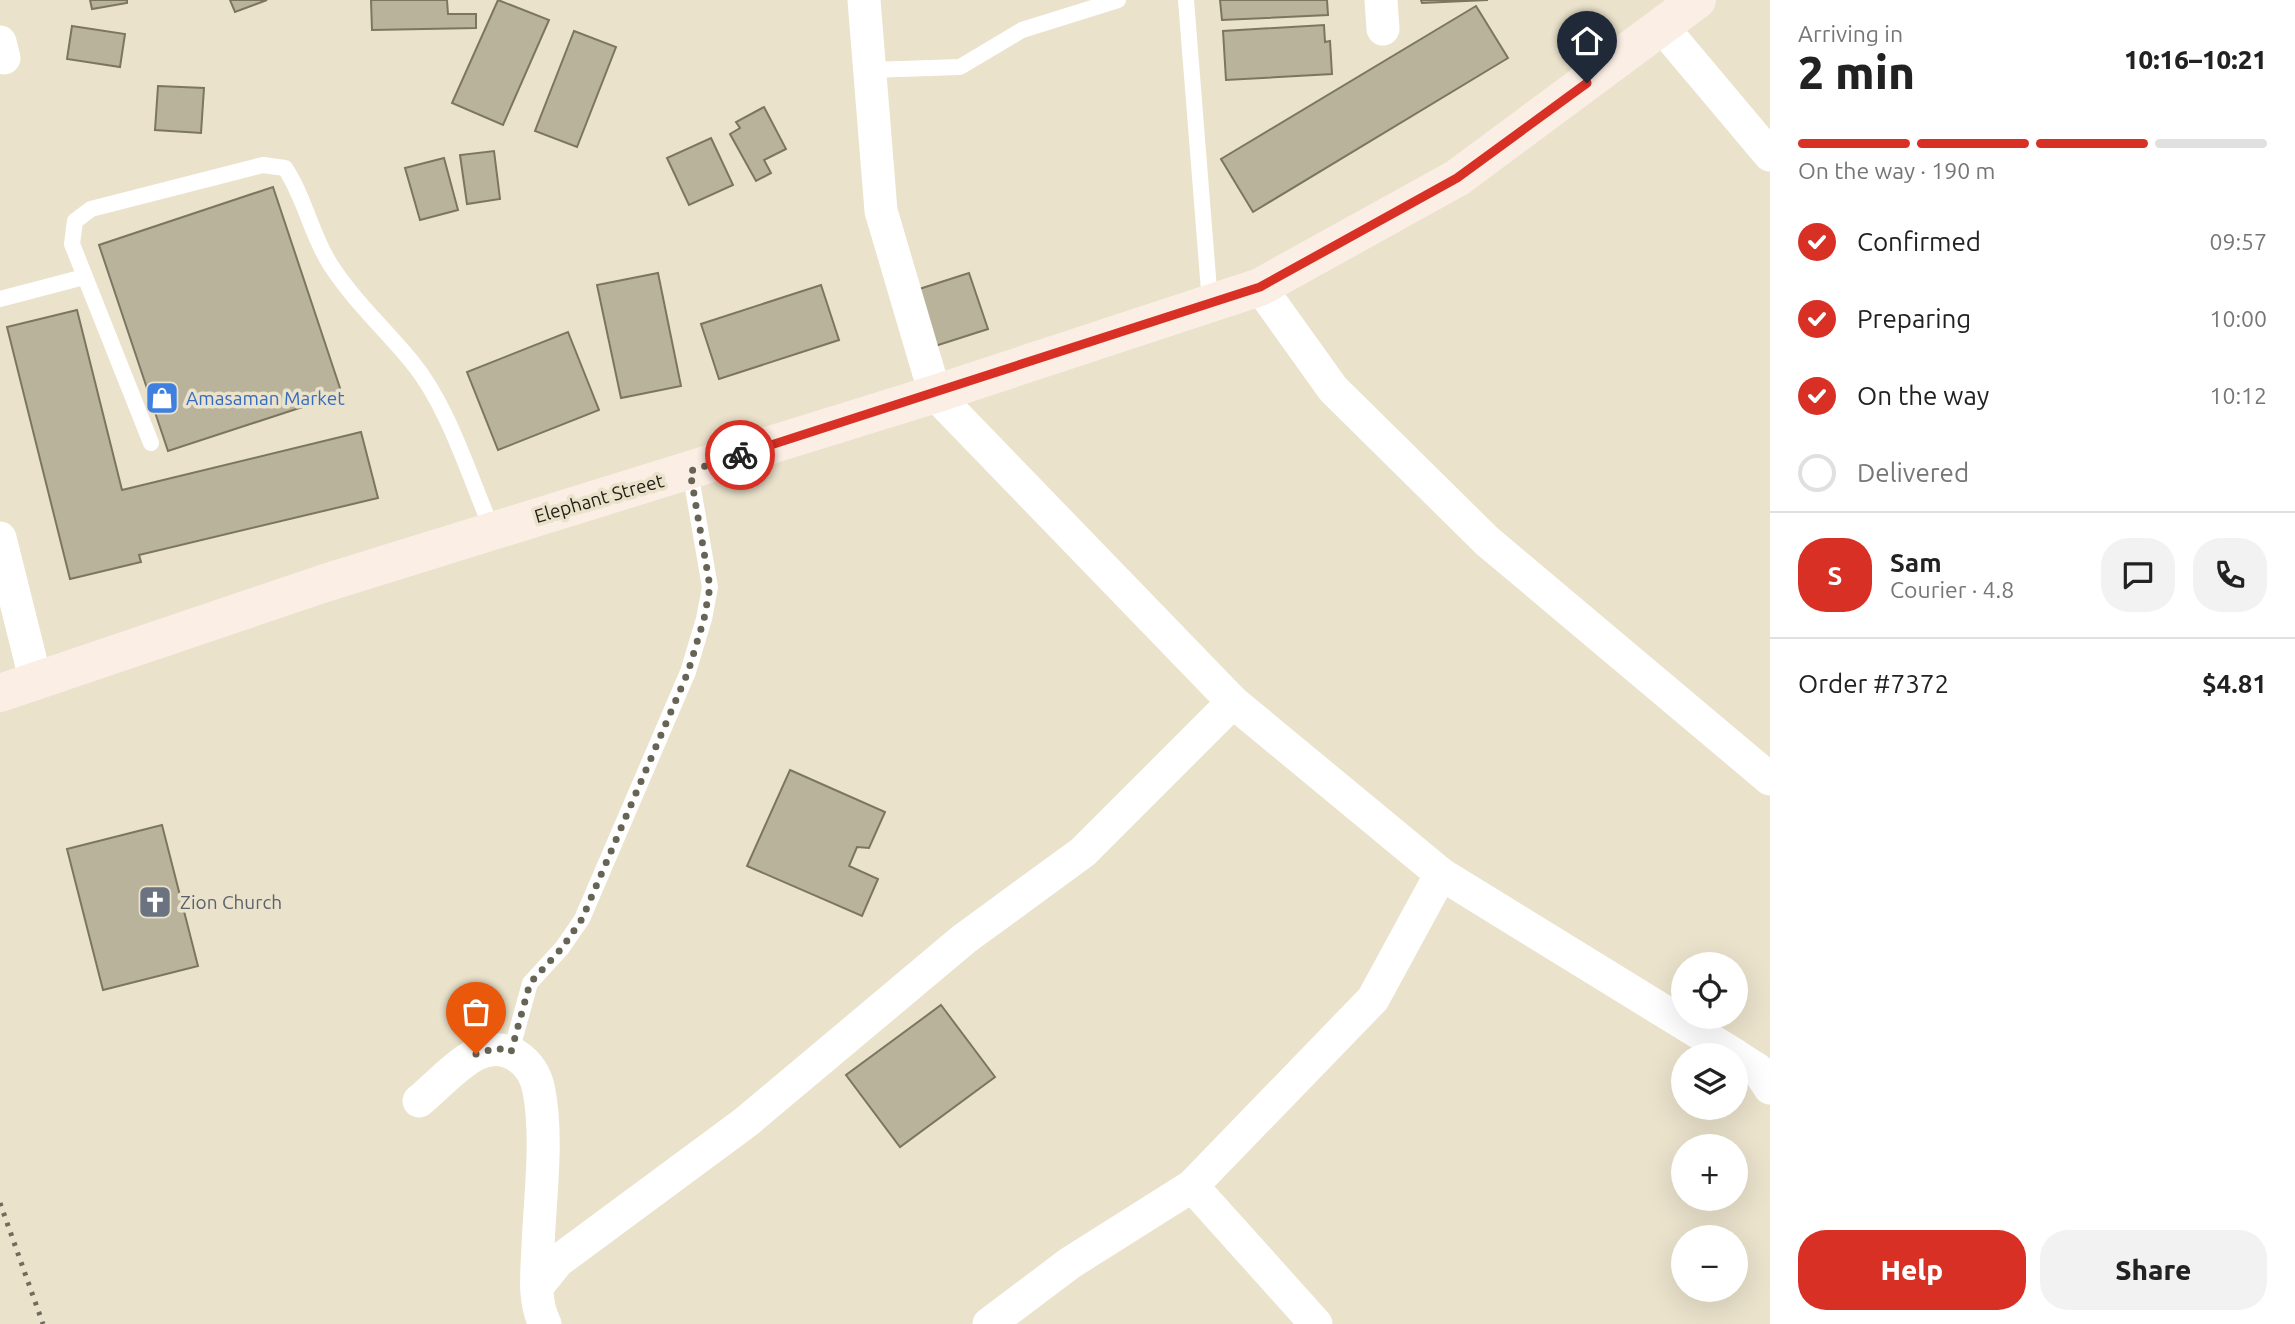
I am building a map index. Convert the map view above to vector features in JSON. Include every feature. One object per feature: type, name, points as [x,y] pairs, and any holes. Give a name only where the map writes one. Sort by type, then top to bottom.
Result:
[{"type":"main road","name":"Elephant Street","points":[[0,693],[492,529],[690,471],[935,394],[1260,287],[1457,178],[1698,0]]},
{"type":"street","points":[[864,0],[881,211],[935,394],[1233,702],[1441,874],[1714,1043]]},
{"type":"street","points":[[1663,27],[1770,155]]},
{"type":"street","points":[[1260,287],[1332,390],[1478,532],[1770,779]]},
{"type":"street","points":[[0,538],[36,682]]},
{"type":"street","points":[[537,1287],[558,1262],[746,1122],[964,939],[1083,852],[1233,702]]},
{"type":"street","points":[[989,1324],[1070,1263],[1192,1186],[1373,999],[1441,874]]},
{"type":"street","points":[[419,1101],[476,1054],[497,1048],[511,1052],[533,1072],[539,1090],[541,1141],[537,1287],[540,1315],[545,1324]]},
{"type":"street","points":[[1748,1064],[1758,1070],[1770,1088]]},
{"type":"street","points":[[1192,1186],[1317,1324]]},
{"type":"lane","points":[[870,70],[960,67],[1022,30],[1118,0]]},
{"type":"lane","points":[[1186,0],[1210,303]]},
{"type":"lane","points":[[151,443],[72,244],[75,221],[91,209],[264,165],[285,168],[296,184],[321,248],[333,268],[412,362],[428,386],[443,414],[492,529]]},
{"type":"lane","points":[[0,299],[84,276]]},
{"type":"lane","points":[[511,1052],[530,983],[562,948],[582,919],[692,659],[710,587],[690,471]]},
{"type":"building","points":[[90,0],[127,0],[127,3],[92,9]]},
{"type":"building","points":[[230,0],[267,0],[235,12]]},
{"type":"building","points":[[371,0],[447,0],[448,14],[476,14],[476,28],[372,30]]},
{"type":"building","points":[[498,0],[549,20],[503,125],[452,103]]},
{"type":"building","points":[[1220,0],[1327,0],[1328,15],[1222,20]]},
{"type":"building","points":[[1421,0],[1488,0],[1422,3]]},
{"type":"building","points":[[1476,6],[1508,58],[1253,212],[1221,159]]},
{"type":"building","points":[[1324,25],[1325,42],[1330,41],[1332,74],[1226,80],[1223,31]]},
{"type":"building","points":[[72,26],[125,34],[120,67],[67,59]]},
{"type":"building","points":[[574,31],[616,47],[577,147],[535,131]]},
{"type":"building","points":[[158,86],[204,88],[201,133],[155,130]]},
{"type":"building","points":[[764,107],[786,149],[764,160],[771,173],[756,181],[730,134],[740,128],[736,122]]},
{"type":"building","points":[[711,138],[733,185],[689,205],[667,158]]},
{"type":"building","points":[[494,151],[500,199],[467,204],[460,155]]},
{"type":"building","points":[[444,158],[458,210],[420,220],[405,168]]},
{"type":"building","points":[[273,187],[342,394],[168,451],[99,245]]},
{"type":"building","points":[[658,273],[681,386],[621,398],[597,285]]},
{"type":"building","points":[[969,273],[988,329],[932,347],[913,291]]},
{"type":"building","points":[[821,285],[839,340],[719,379],[701,324]]},
{"type":"building","points":[[77,310],[122,490],[361,432],[378,498],[139,555],[141,562],[70,579],[7,327]]},
{"type":"building","points":[[568,332],[599,410],[498,450],[467,372]]},
{"type":"building","points":[[790,770],[885,812],[869,848],[857,847],[849,866],[878,879],[862,916],[747,866]]},
{"type":"building","points":[[162,825],[198,966],[103,990],[67,849]]},
{"type":"building","points":[[941,1005],[995,1077],[900,1147],[846,1075]]},
{"type":"railway","points":[[0,1203],[43,1324]]},
{"type":"way so far","points":[[476,1054],[497,1048],[511,1052],[530,983],[562,948],[582,919],[688,672],[704,619],[710,587],[690,471],[740,455]]},
{"type":"place","name":"Amasaman Market","points":[[162,398]]},
{"type":"place","name":"Zion Church","points":[[155,902]]},
{"type":"route","points":[[740,455],[1260,287],[1457,178],[1587,83]]}]
